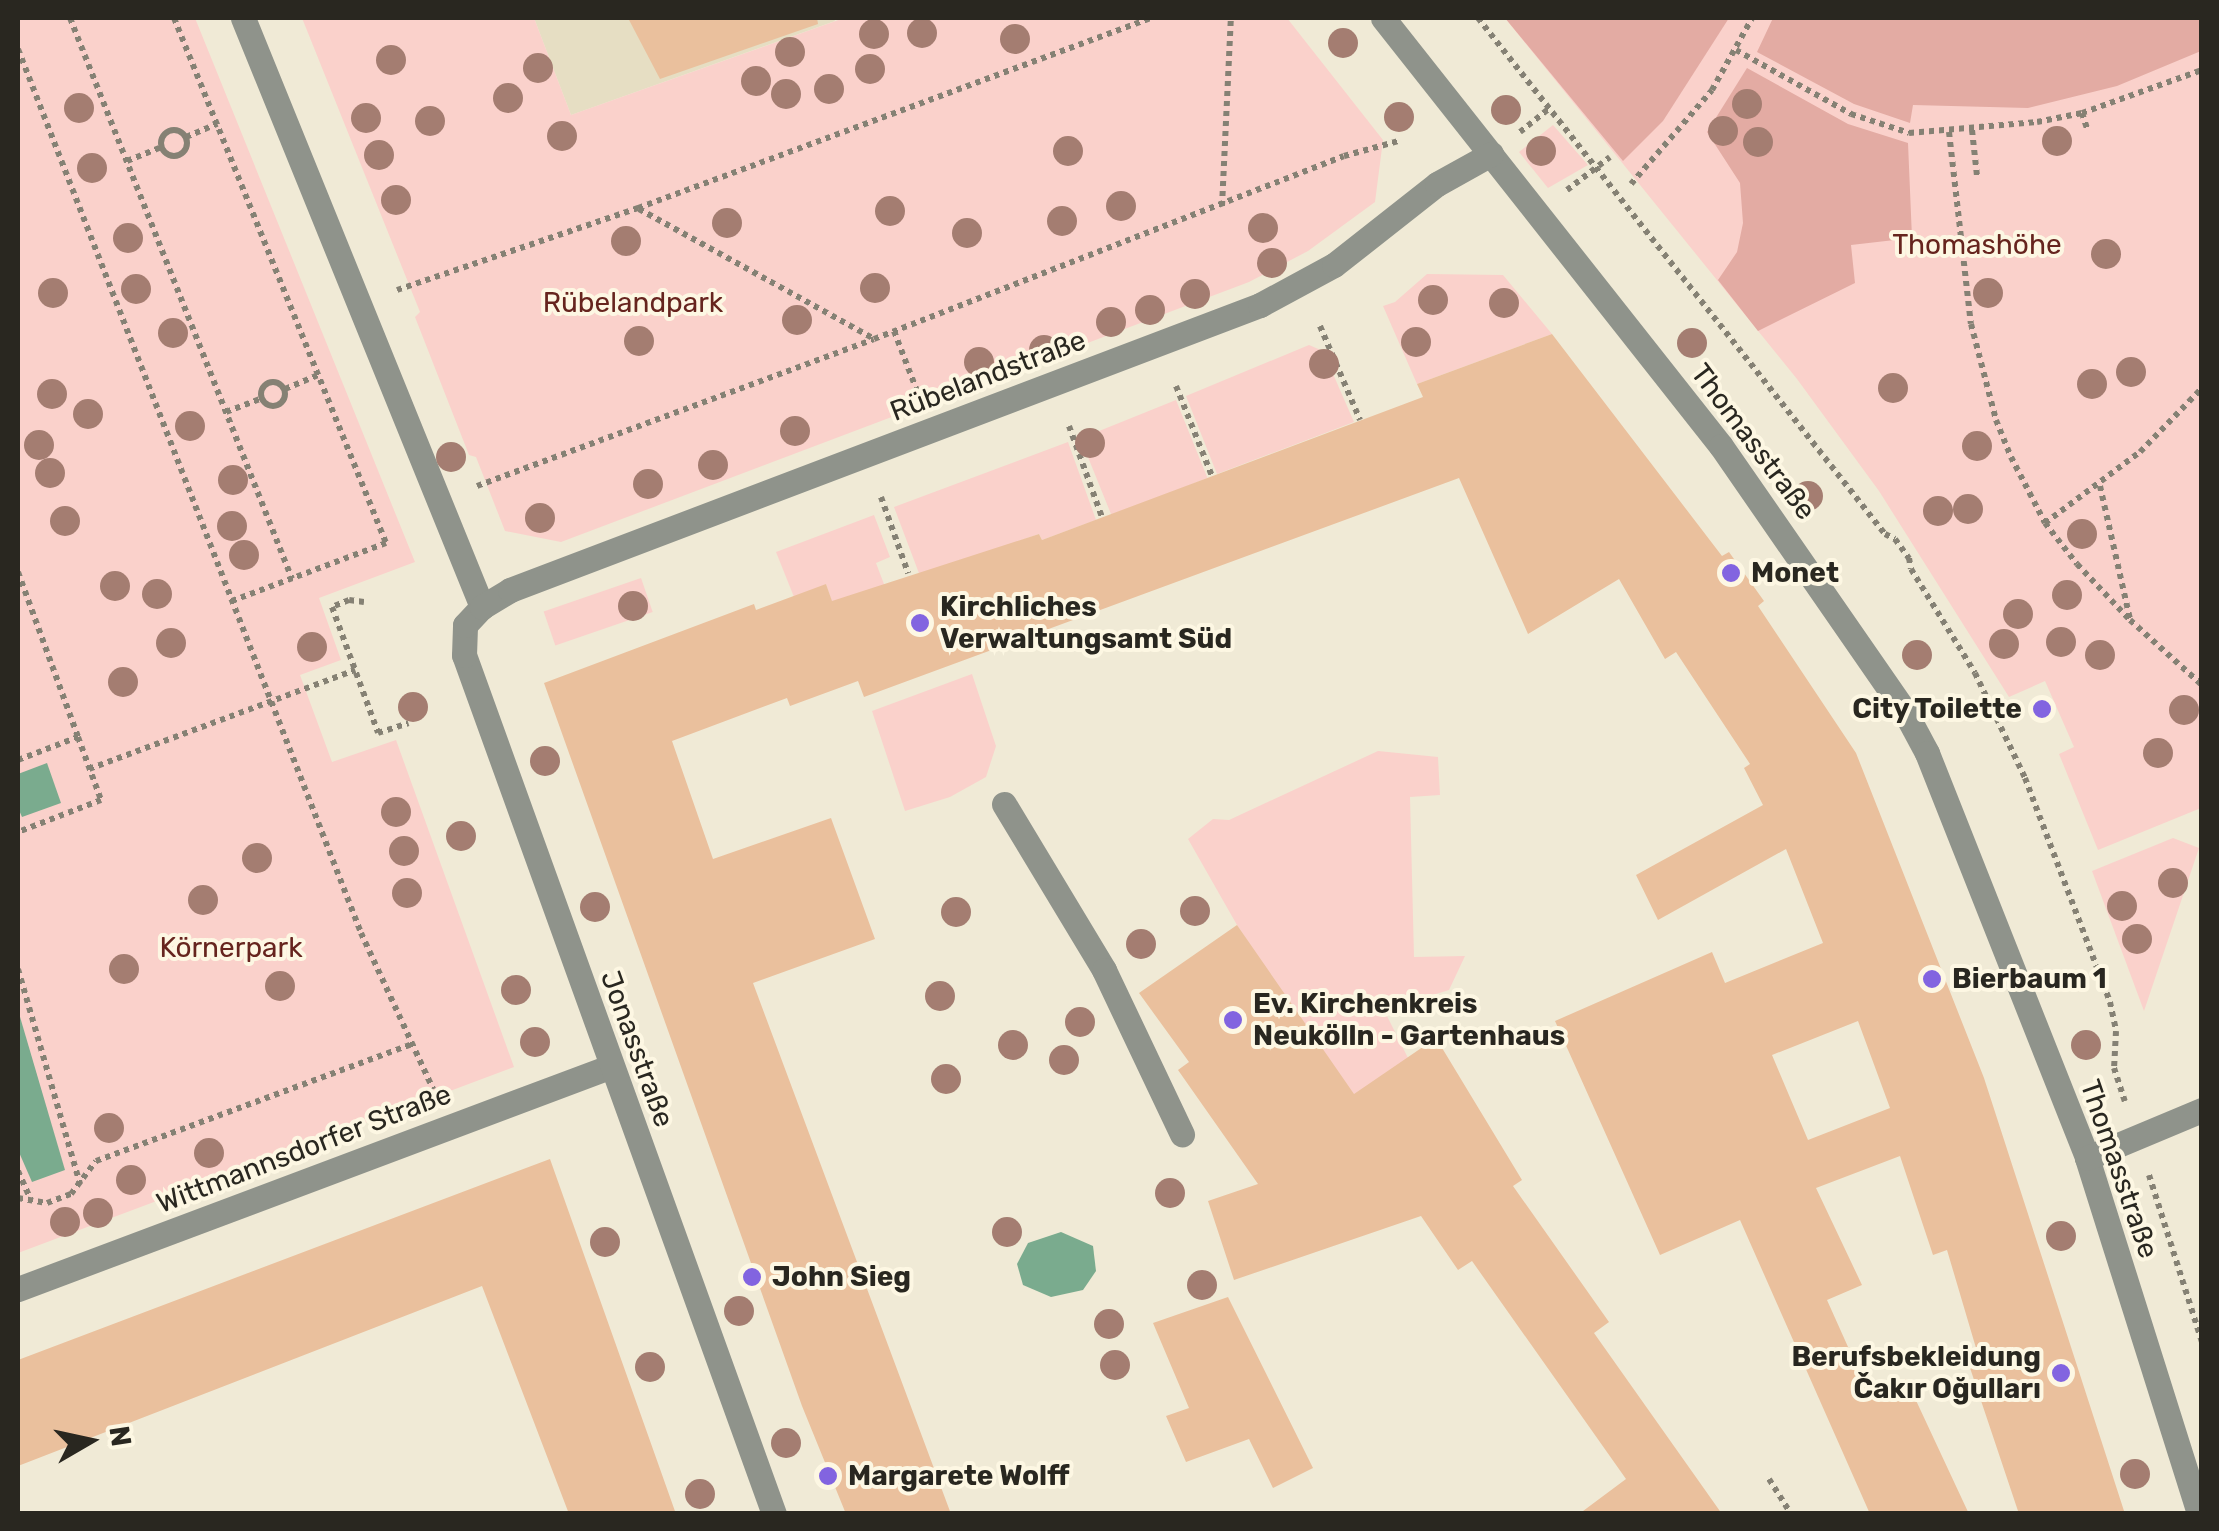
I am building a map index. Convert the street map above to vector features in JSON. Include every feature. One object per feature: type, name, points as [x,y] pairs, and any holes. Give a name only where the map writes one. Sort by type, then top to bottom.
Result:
[{"type":"street","points":[[243,18],[482,607]]},
{"type":"street","name":"Thomasstraße","points":[[1383,18],[1721,446],[1904,710],[1927,753],[2087,1158],[2199,1514]]},
{"type":"street","name":"Rübelandstraße","points":[[482,607],[510,590],[1260,305],[1334,265],[1436,184],[1490,154]]},
{"type":"street","name":"Jonasstraße","points":[[482,607],[465,625],[464,655],[774,1514]]},
{"type":"street","points":[[1004,804],[1104,970],[1182,1134]]},
{"type":"street","name":"Wittmannsdorfer Straße","points":[[18,1289],[612,1066]]},
{"type":"street","points":[[2087,1158],[2202,1110]]},
{"type":"path","points":[[70,18],[292,579]]},
{"type":"path","points":[[174,18],[386,543],[232,601]]},
{"type":"path","points":[[397,290],[638,208],[1152,18]]},
{"type":"path","points":[[1222,206],[1230,18]]},
{"type":"path","points":[[1478,18],[1885,534],[1895,539],[1975,673],[2025,778],[2110,1002],[2116,1030],[2114,1068]]},
{"type":"path","points":[[1631,184],[1700,106],[1752,18]]},
{"type":"path","points":[[18,49],[361,933],[410,1045],[452,1126]]},
{"type":"path","points":[[1736,50],[1869,121],[1909,133],[1972,130],[2082,113],[2202,70]]},
{"type":"path","points":[[2082,113],[2088,128]]},
{"type":"path","points":[[185,137],[217,124]]},
{"type":"path","points":[[1972,130],[1978,176]]},
{"type":"path","points":[[180,131],[185,137],[184,150],[176,156],[162,147],[167,132],[180,131]]},
{"type":"path","points":[[1949,132],[1963,281],[1982,372],[2011,458],[2045,522],[2130,620],[2202,685]]},
{"type":"path","points":[[475,487],[874,339],[1344,156],[1398,141]]},
{"type":"path","points":[[126,161],[162,147]]},
{"type":"path","points":[[1556,198],[1610,158]]},
{"type":"path","points":[[638,208],[874,339]]},
{"type":"path","points":[[1320,326],[1360,420]]},
{"type":"path","points":[[894,331],[932,430]]},
{"type":"path","points":[[285,389],[318,375]]},
{"type":"path","points":[[262,398],[267,383],[275,381],[285,389]]},
{"type":"path","points":[[1176,386],[1212,476]]},
{"type":"path","points":[[2045,522],[2100,486],[2167,428],[2202,388]]},
{"type":"path","points":[[262,398],[276,406],[285,397],[285,389]]},
{"type":"path","points":[[226,412],[262,398]]},
{"type":"path","points":[[1069,426],[1102,517]]},
{"type":"path","points":[[2100,486],[2130,620]]},
{"type":"path","points":[[880,497],[908,573]]},
{"type":"path","points":[[18,572],[101,800],[18,832]]},
{"type":"path","points":[[364,602],[349,600],[332,606],[354,670],[378,733],[408,723]]},
{"type":"path","points":[[90,768],[354,670]]},
{"type":"path","points":[[18,760],[78,737]]},
{"type":"path","points":[[18,969],[81,1185]]},
{"type":"path","points":[[18,1198],[47,1202],[71,1194],[96,1161],[410,1045]]},
{"type":"path","points":[[18,1171],[31,1200]]},
{"type":"path","points":[[2165,1224],[2202,1342]]},
{"type":"path","points":[[1770,1479],[1791,1514]]},
{"type":"shaded area","points":[[534,18],[833,18],[835,21],[571,115]]},
{"type":"shaded area","points":[[1505,18],[1729,18],[1663,121],[1623,161]]},
{"type":"shaded area","points":[[1773,18],[2201,18],[2201,51],[2117,86],[2028,108],[1913,105],[1910,123],[1854,104],[1757,52]]},
{"type":"shaded area","points":[[1747,68],[1848,124],[1908,143],[1912,238],[1851,245],[1855,283],[1758,331],[1718,280],[1737,252],[1743,223],[1740,183],[1707,132]]},
{"type":"shaded area","points":[[47,763],[61,803],[22,817],[18,808],[18,774]]},
{"type":"shaded area","points":[[18,1010],[65,1170],[32,1182],[18,1150]]},
{"type":"shaded area","points":[[1061,1232],[1093,1246],[1096,1271],[1083,1290],[1051,1297],[1023,1285],[1017,1264],[1028,1243]]},
{"type":"green space","name":"Körnerpark","points":[[18,18],[195,18],[415,562],[319,598],[341,660],[300,675],[332,762],[396,740],[514,1067],[18,1253]]},
{"type":"green space","name":"Rübelandpark","points":[[302,18],[534,18],[571,115],[844,18],[1287,18],[1383,140],[1375,202],[1308,251],[1249,282],[561,542],[505,531],[476,457],[469,455],[415,317],[420,312]]},
{"type":"green space","name":"Thomashöhe","points":[[1505,18],[2201,18],[2201,808],[2098,850],[2059,754],[2074,747],[2045,681],[2009,697],[1879,491],[1797,379]]},
{"type":"green space","points":[[1553,125],[1588,165],[1548,188],[1519,152]]},
{"type":"green space","points":[[1427,274],[1503,275],[1552,334],[1417,384],[1383,306],[1395,302]]},
{"type":"green space","points":[[1309,345],[1323,351],[1354,422],[1217,474],[1186,396]]},
{"type":"green space","points":[[1176,400],[1207,478],[1112,516],[1081,439]]},
{"type":"green space","points":[[1068,442],[1096,520],[1042,540],[1039,534],[920,576],[894,507]]},
{"type":"green space","points":[[874,515],[890,557],[876,563],[887,592],[835,611],[826,584],[798,607],[776,552]]},
{"type":"green space","points":[[641,578],[653,612],[555,646],[544,612]]},
{"type":"green space","points":[[972,674],[996,746],[986,777],[950,797],[905,811],[872,711]]},
{"type":"green space","points":[[1378,751],[1438,757],[1440,795],[1410,797],[1414,957],[1465,956],[1449,990],[1384,1010],[1408,1058],[1351,1098],[1237,925],[1188,839],[1213,819],[1229,820]]},
{"type":"green space","points":[[2173,838],[2199,848],[2144,1011],[2092,871]]},
{"type":"building","points":[[628,18],[817,18],[818,24],[660,79]]},
{"type":"building","points":[[1552,334],[1722,556],[1729,552],[1764,601],[1758,606],[1856,753],[1984,1078],[2125,1514],[2019,1514],[1965,1353],[1976,1348],[1947,1250],[1933,1255],[1900,1156],[1816,1188],[1862,1285],[1827,1300],[1870,1396],[1906,1379],[1969,1514],[1870,1514],[1740,1220],[1660,1255],[1555,1021],[1712,952],[1725,983],[1823,943],[1786,849],[1658,920],[1636,875],[1763,805],[1744,768],[1750,764],[1676,652],[1665,659],[1619,579],[1528,634],[1459,478],[864,697],[858,681],[790,706],[787,698],[672,741],[713,859],[831,818],[875,939],[753,983],[951,1514],[846,1514],[802,1406],[544,683],[754,604],[756,610],[826,584],[832,601],[1039,534],[1042,540],[1423,397],[1417,384]],"holes":[[[1858,1021],[1890,1108],[1808,1140],[1772,1055]]]},
{"type":"building","points":[[1237,925],[1354,1094],[1436,1038],[1522,1180],[1513,1186],[1609,1322],[1594,1333],[1722,1514],[1579,1514],[1626,1479],[1472,1261],[1458,1270],[1421,1216],[1234,1280],[1208,1201],[1258,1184],[1178,1070],[1189,1062],[1139,993]]},
{"type":"building","points":[[550,1159],[676,1514],[569,1514],[482,1286],[18,1466],[18,1360]]},
{"type":"building","points":[[1228,1297],[1313,1468],[1273,1488],[1249,1439],[1186,1462],[1166,1416],[1189,1408],[1153,1323]]},
{"type":"place","name":"Monet","points":[[1731,573]]},
{"type":"place","name":"Kirchliches Verwaltungsamt Süd","points":[[920,623]]},
{"type":"place","name":"City Toilette","points":[[2042,709]]},
{"type":"place","name":"Bierbaum 1","points":[[1932,979]]},
{"type":"place","name":"Ev. Kirchenkreis Neukölln - Gartenhaus","points":[[1233,1020]]},
{"type":"place","name":"John Sieg","points":[[752,1277]]},
{"type":"place","name":"Berufsbekleidung Čakır Oğulları","points":[[2061,1373]]},
{"type":"place","name":"Margarete Wolff","points":[[828,1476]]}]
